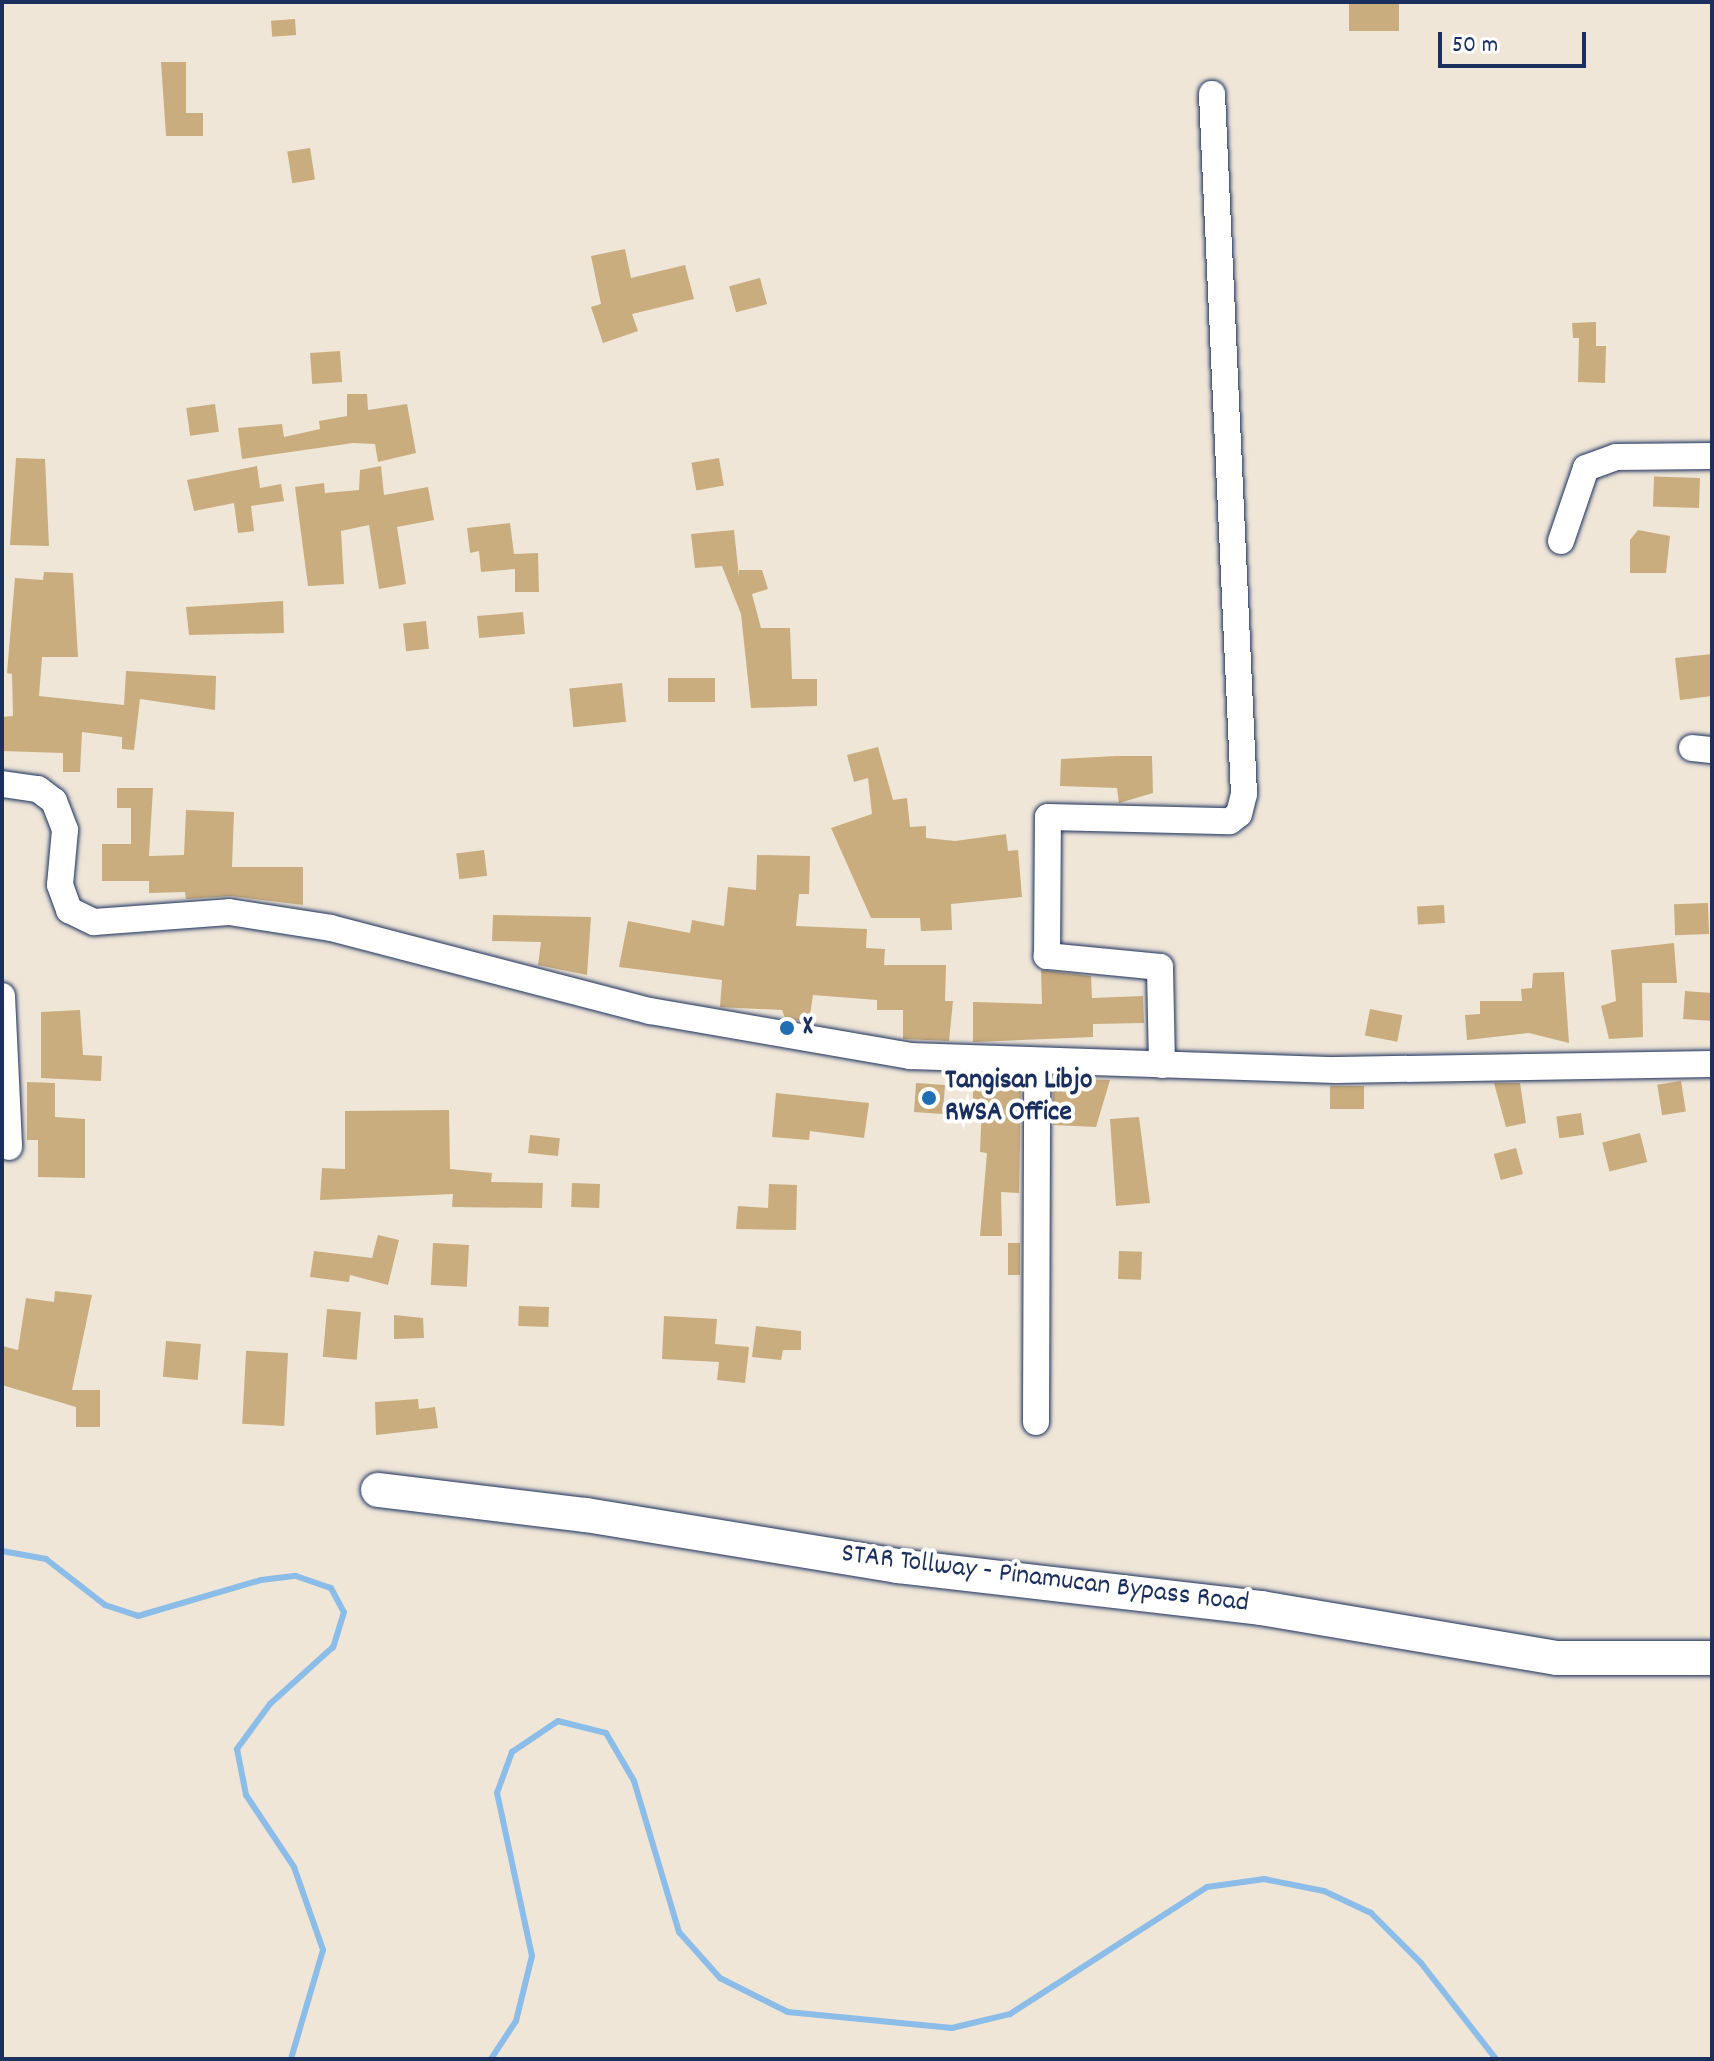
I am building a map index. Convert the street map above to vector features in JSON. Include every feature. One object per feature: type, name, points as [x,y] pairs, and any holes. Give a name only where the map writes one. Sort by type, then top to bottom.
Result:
[{"type":"main road","name":"STAR Tollway - Pinamucan Bypass Road","points":[[378,1490],[586,1515],[898,1566],[1261,1608],[1557,1658],[1712,1658]]},
{"type":"street","points":[[1162,1065],[1160,967],[1047,956],[1048,817],[1230,821],[1244,794],[1212,94]]},
{"type":"street","points":[[1561,541],[1586,468],[1616,457],[1712,456]]},
{"type":"street","points":[[2,784],[38,789],[54,801],[65,830],[60,885],[69,910],[94,922],[229,912],[302,923],[650,1011],[910,1056],[1037,1063],[1336,1070],[1712,1064]]},
{"type":"street","points":[[2,996],[9,1147]]},
{"type":"street","points":[[1036,1422],[1037,1063]]},
{"type":"building","points":[[1349,2],[1399,2],[1399,31],[1349,31]]},
{"type":"building","points":[[295,19],[296,35],[272,37],[271,21]]},
{"type":"building","points":[[161,62],[186,62],[186,113],[203,113],[203,136],[166,136]]},
{"type":"building","points":[[310,148],[315,180],[292,183],[287,152]]},
{"type":"building","points":[[625,249],[631,278],[685,265],[694,299],[632,314],[638,331],[603,343],[591,307],[601,304],[591,256]]},
{"type":"building","points":[[760,278],[767,304],[736,312],[729,286]]},
{"type":"building","points":[[1596,322],[1596,346],[1606,346],[1605,383],[1578,382],[1579,338],[1573,338],[1572,323]]},
{"type":"building","points":[[340,351],[342,382],[312,384],[310,353]]},
{"type":"building","points":[[347,394],[367,394],[368,410],[407,404],[416,453],[378,462],[375,444],[353,443],[242,459],[238,428],[282,424],[284,437],[320,429],[319,421],[347,416]]},
{"type":"building","points":[[215,404],[219,432],[190,436],[186,408]]},
{"type":"building","points":[[16,458],[45,459],[49,546],[10,545]]},
{"type":"building","points":[[719,458],[724,486],[696,490],[691,463]]},
{"type":"building","points":[[257,466],[260,488],[281,484],[284,501],[251,506],[254,531],[238,533],[234,503],[194,511],[187,480]]},
{"type":"building","points":[[381,466],[384,495],[428,487],[434,520],[397,527],[406,584],[379,589],[369,525],[341,531],[344,584],[308,586],[295,487],[324,483],[325,493],[359,490],[360,470]]},
{"type":"building","points":[[1654,476],[1700,478],[1699,508],[1653,506]]},
{"type":"building","points":[[510,523],[514,554],[538,553],[539,592],[515,592],[515,569],[481,572],[479,551],[470,553],[467,528]]},
{"type":"building","points":[[734,530],[739,577],[739,570],[762,570],[768,589],[752,594],[761,628],[790,628],[792,679],[817,679],[817,706],[751,708],[741,614],[722,566],[695,568],[691,534]]},
{"type":"building","points":[[1638,530],[1670,536],[1666,573],[1630,573],[1630,540]]},
{"type":"building","points":[[44,572],[73,573],[78,657],[42,657],[39,696],[124,705],[126,671],[216,676],[215,710],[140,699],[134,750],[122,749],[122,737],[82,732],[80,772],[63,772],[63,753],[2,751],[2,717],[13,716],[12,674],[7,673],[15,578],[43,580]]},
{"type":"building","points":[[283,601],[284,633],[189,635],[186,607]]},
{"type":"building","points":[[523,612],[525,634],[479,638],[477,616]]},
{"type":"building","points":[[426,621],[429,649],[406,651],[403,623]]},
{"type":"building","points":[[1712,654],[1712,696],[1680,700],[1675,658]]},
{"type":"building","points":[[668,678],[715,678],[715,702],[668,702]]},
{"type":"building","points":[[622,683],[626,722],[573,727],[569,689]]},
{"type":"building","points":[[878,747],[893,800],[907,798],[910,827],[926,826],[926,838],[955,841],[1006,834],[1008,851],[1018,850],[1022,897],[951,904],[952,930],[921,931],[920,918],[871,918],[831,828],[872,814],[868,778],[854,782],[847,755]]},
{"type":"building","points":[[1152,756],[1153,793],[1119,803],[1117,788],[1060,786],[1061,759]]},
{"type":"building","points":[[117,788],[153,788],[149,856],[184,855],[186,810],[234,812],[232,867],[303,867],[303,905],[231,896],[186,899],[185,892],[149,893],[149,881],[102,881],[102,844],[131,844],[131,808],[117,808]]},
{"type":"building","points":[[484,850],[487,876],[459,879],[456,853]]},
{"type":"building","points":[[757,855],[810,856],[809,894],[799,894],[796,926],[867,929],[866,948],[885,949],[884,965],[946,965],[945,1001],[953,1001],[949,1041],[903,1039],[903,1010],[877,1010],[877,1000],[813,995],[809,1022],[785,1018],[782,1010],[720,1007],[722,980],[619,967],[628,921],[690,933],[692,920],[724,926],[728,887],[756,890]]},
{"type":"building","points":[[1708,903],[1709,934],[1675,935],[1674,904]]},
{"type":"building","points":[[1444,905],[1445,923],[1418,924],[1417,906]]},
{"type":"building","points":[[493,915],[591,917],[587,975],[538,965],[541,942],[492,941]]},
{"type":"building","points":[[1674,943],[1677,983],[1642,983],[1643,1037],[1609,1039],[1601,1006],[1616,1001],[1611,950]]},
{"type":"building","points":[[1041,970],[1091,976],[1092,998],[1143,996],[1144,1023],[1093,1024],[1093,1037],[973,1042],[973,1002],[1042,1004]]},
{"type":"building","points":[[1564,972],[1569,1043],[1529,1033],[1467,1040],[1465,1015],[1480,1014],[1480,1001],[1522,1001],[1521,989],[1532,988],[1533,973]]},
{"type":"building","points":[[1685,991],[1712,993],[1710,1021],[1683,1019]]},
{"type":"building","points":[[1370,1009],[1402,1015],[1397,1042],[1365,1036]]},
{"type":"building","points":[[80,1010],[83,1055],[102,1056],[101,1081],[41,1078],[41,1012]]},
{"type":"building","points":[[1053,1078],[1110,1080],[1096,1127],[1053,1125]]},
{"type":"building","points":[[973,1079],[1021,1082],[1019,1193],[1001,1192],[1002,1236],[980,1236],[987,1153],[980,1152],[982,1105],[973,1105]]},
{"type":"building","points":[[1681,1081],[1686,1112],[1662,1115],[1657,1085]]},
{"type":"building","points":[[27,1082],[55,1083],[55,1117],[85,1119],[85,1178],[38,1177],[38,1140],[27,1140]]},
{"type":"building","name":"Tangisan Libjo RWSA Office","points":[[916,1083],[945,1085],[943,1114],[914,1112]]},
{"type":"building","points":[[1494,1083],[1520,1083],[1526,1123],[1506,1127]]},
{"type":"building","points":[[1330,1086],[1364,1086],[1364,1109],[1330,1109]]},
{"type":"building","points":[[776,1093],[869,1103],[864,1138],[810,1131],[809,1140],[772,1137]]},
{"type":"building","points":[[449,1110],[450,1169],[492,1173],[491,1182],[543,1183],[542,1208],[452,1207],[453,1194],[320,1200],[322,1168],[345,1169],[345,1111]]},
{"type":"building","points":[[1581,1113],[1584,1135],[1559,1138],[1556,1116]]},
{"type":"building","points":[[1139,1117],[1150,1203],[1116,1206],[1110,1119]]},
{"type":"building","points":[[1640,1133],[1647,1162],[1609,1172],[1602,1142]]},
{"type":"building","points":[[530,1135],[560,1138],[558,1156],[528,1153]]},
{"type":"building","points":[[1516,1148],[1523,1174],[1501,1180],[1494,1154]]},
{"type":"building","points":[[572,1183],[600,1184],[599,1208],[571,1207]]},
{"type":"building","points":[[769,1184],[797,1185],[796,1230],[736,1229],[738,1206],[768,1208]]},
{"type":"building","points":[[378,1235],[399,1240],[388,1285],[350,1275],[349,1282],[310,1277],[314,1251],[372,1258]]},
{"type":"building","points":[[433,1243],[469,1245],[467,1287],[431,1285]]},
{"type":"building","points":[[1008,1243],[1020,1243],[1020,1275],[1008,1275]]},
{"type":"building","points":[[1119,1251],[1142,1252],[1141,1280],[1118,1279]]},
{"type":"building","points":[[55,1291],[92,1295],[72,1390],[100,1390],[100,1427],[76,1427],[76,1407],[2,1385],[2,1346],[18,1350],[26,1298],[54,1302]]},
{"type":"building","points":[[519,1306],[549,1307],[548,1327],[518,1326]]},
{"type":"building","points":[[327,1309],[361,1312],[357,1360],[323,1357]]},
{"type":"building","points":[[394,1315],[423,1318],[424,1338],[394,1339]]},
{"type":"building","points":[[664,1316],[717,1319],[715,1344],[749,1347],[745,1383],[717,1380],[719,1362],[662,1359]]},
{"type":"building","points":[[756,1326],[801,1331],[801,1350],[783,1350],[781,1360],[752,1357]]},
{"type":"building","points":[[166,1341],[201,1344],[198,1380],[163,1377]]},
{"type":"building","points":[[246,1351],[288,1353],[284,1426],[242,1424]]},
{"type":"building","points":[[418,1399],[419,1409],[435,1407],[438,1428],[376,1435],[375,1402]]},
{"type":"waterway","points":[[2,1551],[46,1559],[105,1605],[138,1616],[261,1580],[296,1576],[331,1588],[344,1612],[333,1647],[270,1704],[237,1749],[246,1795],[294,1867],[323,1950],[291,2059]]},
{"type":"waterway","points":[[491,2059],[516,2021],[532,1956],[497,1793],[512,1752],[558,1721],[606,1733],[634,1781],[679,1932],[720,1978],[788,2012],[952,2028],[1010,2014],[1207,1887],[1264,1879],[1324,1891],[1371,1913],[1421,1963],[1496,2059]]},
{"type":"place","name":"X","points":[[787,1028]]},
{"type":"place","name":"Tangisan Libjo RWSA Office","points":[[929,1098]]}]
